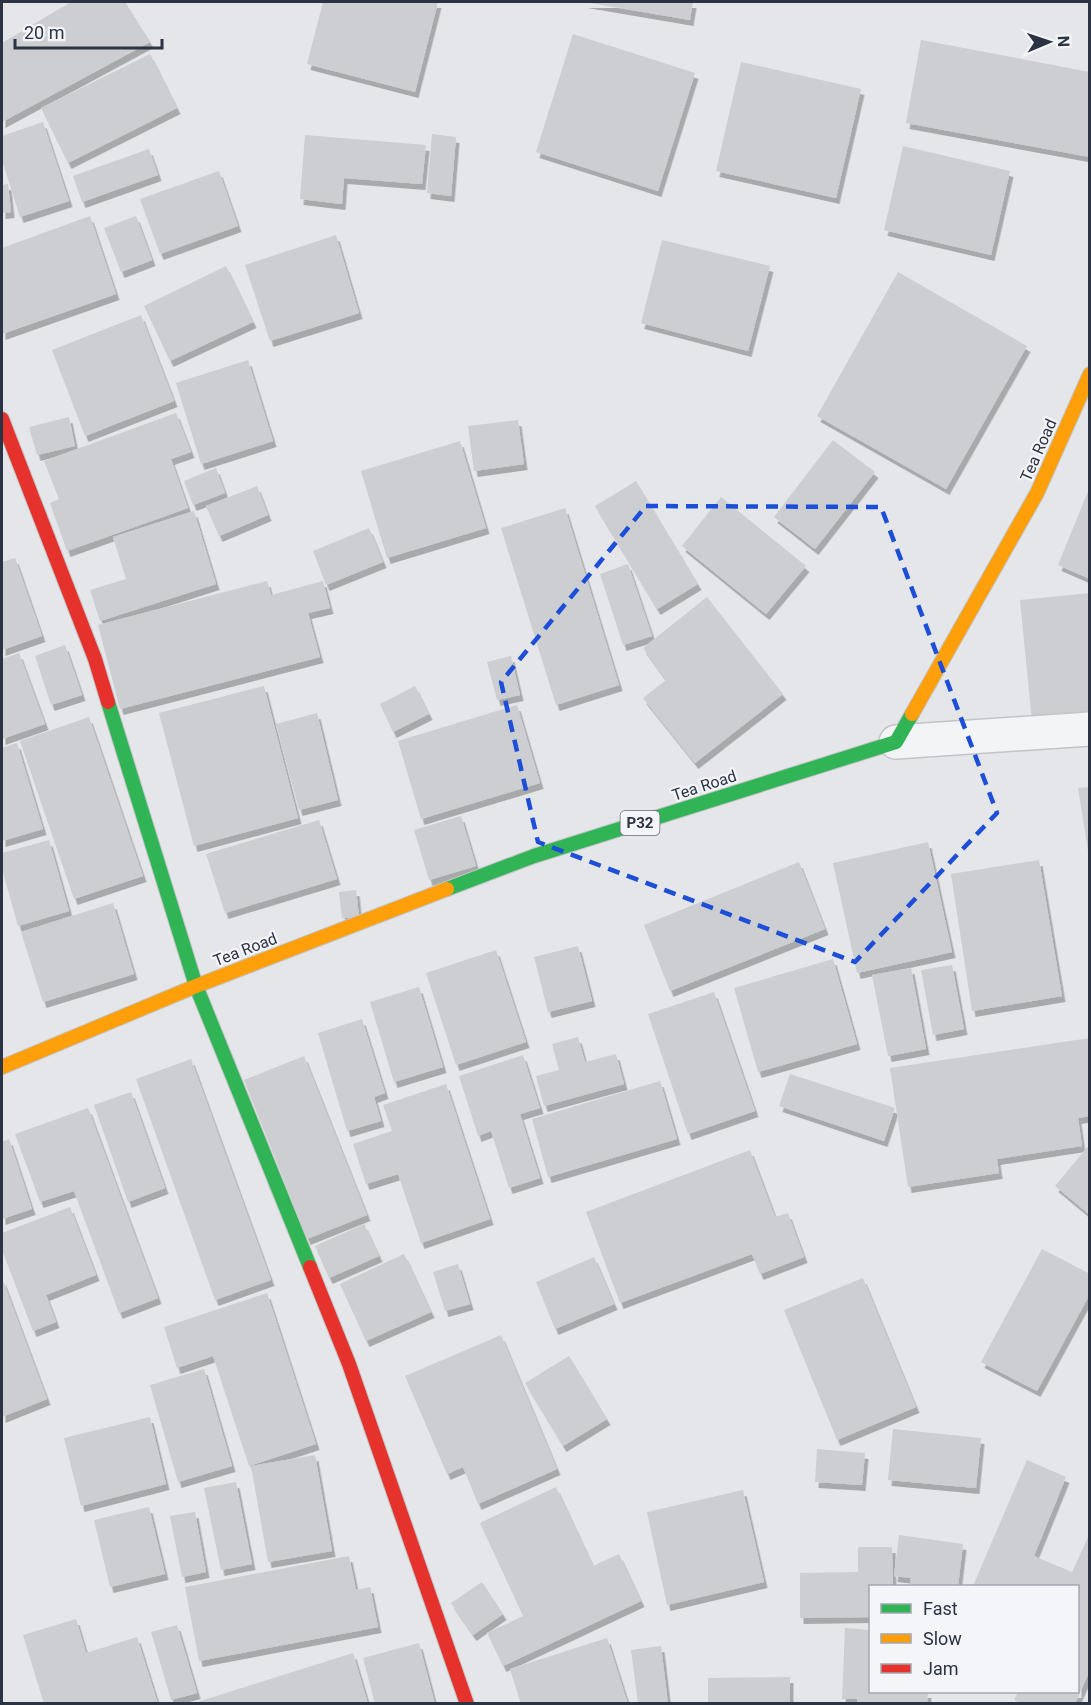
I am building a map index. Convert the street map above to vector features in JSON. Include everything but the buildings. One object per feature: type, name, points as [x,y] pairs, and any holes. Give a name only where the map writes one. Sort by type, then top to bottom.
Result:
[{"type":"main road","name":"Tea Road","points":[[2,1067],[196,986],[534,856],[896,742],[1037,494],[1089,374]]},
{"type":"main road","points":[[2,419],[95,659],[196,986],[349,1364],[467,1704]]},
{"type":"street","points":[[896,742],[1089,729]]},
{"type":"highlighted area","points":[[646,506],[881,507],[997,813],[855,962],[538,842],[501,682]]},
{"type":"traffic: fast","points":[[108,702],[196,986],[310,1267]]},
{"type":"traffic: fast","points":[[447,889],[534,856],[896,742],[912,714]]},
{"type":"traffic: slow","points":[[912,714],[1037,493],[1090,374]]},
{"type":"traffic: slow","points":[[2,1067],[196,986],[447,889]]},
{"type":"traffic: jam","points":[[2,419],[95,659],[108,702]]},
{"type":"traffic: jam","points":[[310,1267],[349,1364],[467,1704]]}]
